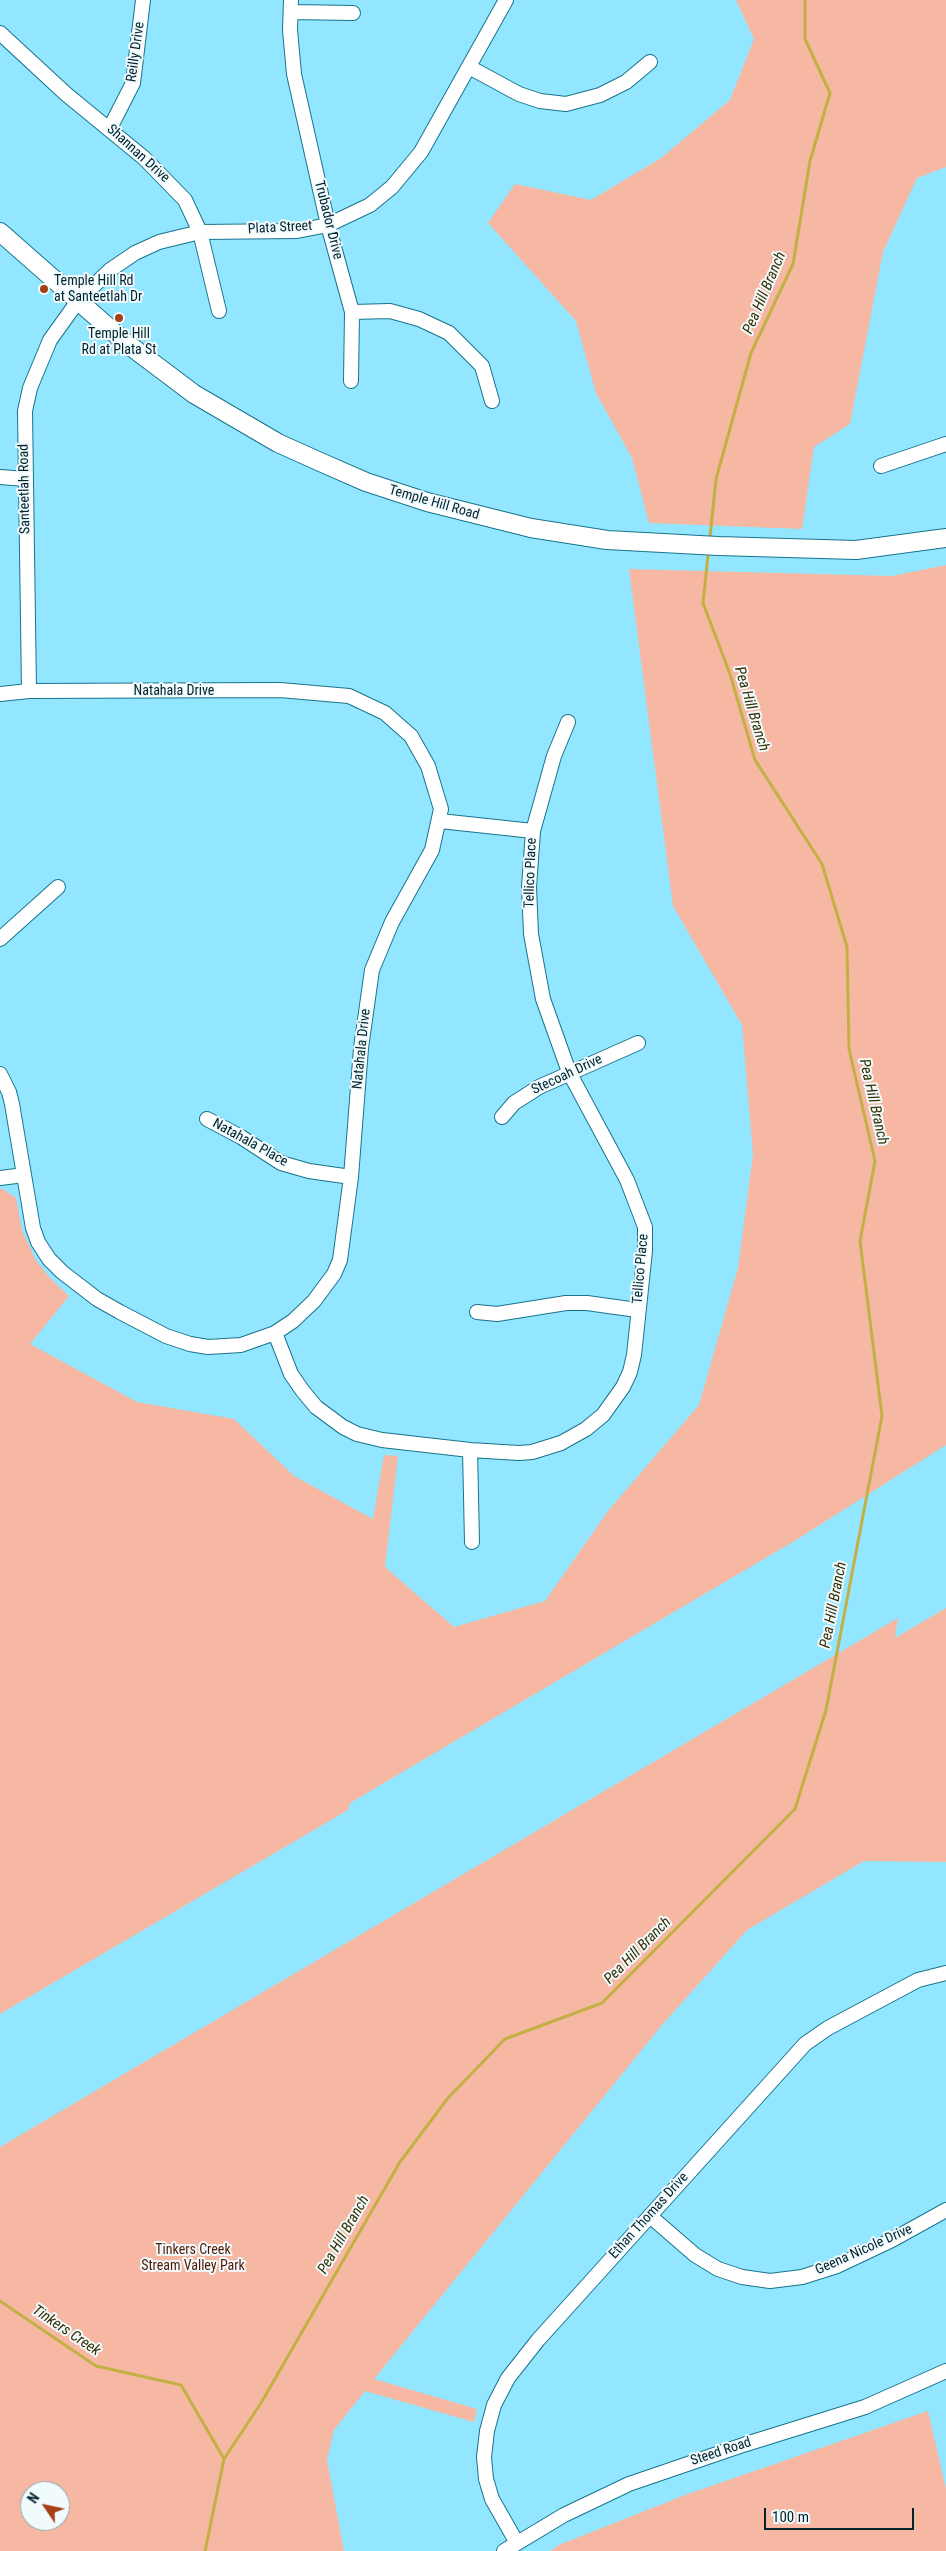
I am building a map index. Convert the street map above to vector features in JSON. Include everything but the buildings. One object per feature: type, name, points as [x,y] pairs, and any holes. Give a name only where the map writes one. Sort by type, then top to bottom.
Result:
[{"type":"main road","name":"Temple Hill Road","points":[[0,232],[159,370],[245,424],[286,446],[366,482],[463,512],[532,528],[607,540],[856,550],[946,538]]},
{"type":"street","name":"Reilly Drive","points":[[110,128],[133,83],[144,0]]},
{"type":"street","name":"Plata Street","points":[[78,301],[110,270],[159,242],[200,232],[297,230],[328,224],[370,205],[406,173],[421,152],[506,0]]},
{"type":"street","points":[[291,6],[353,14]]},
{"type":"street","name":"Trubador Drive","points":[[291,6],[294,74],[328,224],[352,312],[351,381]]},
{"type":"street","name":"Shannan Drive","points":[[0,33],[66,94],[110,128],[174,187],[185,200],[200,232],[220,311]]},
{"type":"street","points":[[469,67],[519,94],[553,104],[582,102],[600,95],[626,82],[650,62]]},
{"type":"street","name":"Santeetlah Road","points":[[29,691],[25,411],[30,388],[50,340],[78,301]]},
{"type":"street","points":[[352,312],[390,311],[419,319],[449,333],[482,366],[492,401]]},
{"type":"street","points":[[881,466],[946,444]]},
{"type":"street","points":[[0,477],[25,480]]},
{"type":"street","name":"Natahala Drive","points":[[0,694],[29,691],[280,690],[329,692],[349,696],[386,713],[411,736],[428,766],[441,809],[440,821],[432,850],[392,922],[372,970],[361,1048],[351,1178],[340,1260],[334,1274],[306,1311],[275,1333],[241,1345],[214,1347],[190,1344],[166,1336],[97,1299],[62,1272],[49,1259],[38,1242],[30,1214],[11,1098],[0,1074]]},
{"type":"street","name":"Tellico Place","points":[[275,1333],[292,1374],[302,1390],[316,1406],[343,1427],[357,1434],[382,1440],[470,1450],[532,1452],[561,1443],[594,1424],[613,1401],[630,1372],[634,1355],[637,1310],[646,1238],[642,1215],[627,1180],[569,1072],[542,999],[533,948],[529,887],[533,832],[554,756],[568,722]]},
{"type":"street","points":[[440,821],[533,832]]},
{"type":"street","points":[[0,939],[58,887]]},
{"type":"street","name":"Stecoah Drive","points":[[502,1117],[514,1103],[527,1094],[569,1072],[638,1043]]},
{"type":"street","name":"Natahala Place","points":[[207,1119],[241,1137],[281,1163],[309,1171],[351,1178]]},
{"type":"street","points":[[0,1178],[24,1175]]},
{"type":"street","points":[[477,1312],[497,1314],[566,1303],[637,1310]]},
{"type":"street","points":[[470,1450],[472,1542]]},
{"type":"street","name":"Ethan Thomas Drive","points":[[517,2543],[492,2499],[486,2479],[484,2457],[487,2431],[494,2405],[508,2378],[538,2340],[805,2044],[828,2028],[918,1980],[946,1973]]},
{"type":"street","name":"Geena Nicole Drive","points":[[650,2216],[696,2255],[718,2269],[742,2277],[770,2281],[802,2278],[836,2266],[892,2240],[946,2210]]},
{"type":"street","name":"Steed Road","points":[[504,2551],[564,2515],[629,2484],[746,2444],[865,2407],[946,2370]]},
{"type":"green space","points":[[736,0],[946,0],[946,167],[917,178],[883,252],[850,424],[814,447],[802,529],[649,523],[632,458],[596,393],[576,321],[488,223],[515,184],[591,200],[661,158],[730,100],[754,39]]},
{"type":"green space","points":[[946,565],[946,1445],[796,1540],[350,1803],[348,1810],[0,2014],[0,1189],[16,1198],[22,1230],[35,1259],[50,1278],[69,1296],[30,1344],[137,1402],[234,1419],[294,1476],[373,1519],[384,1455],[398,1456],[385,1567],[454,1627],[545,1601],[608,1511],[699,1405],[738,1268],[753,1154],[742,1025],[673,906],[629,569],[892,576]]},
{"type":"green space","name":"Tinkers Creek Stream Valley Park","points":[[946,1608],[946,1862],[864,1861],[747,1930],[662,2025],[374,2379],[477,2409],[474,2422],[365,2391],[334,2430],[327,2460],[344,2551],[0,2551],[0,2147],[898,1618],[895,1638]]},
{"type":"green space","points":[[928,2411],[946,2489],[946,2551],[550,2551],[559,2545],[685,2495]]},
{"type":"waterway","name":"Pea Hill Branch","points":[[710,537],[716,479],[751,353],[793,264],[810,161],[830,93],[805,39],[805,0]]},
{"type":"waterway","name":"Pea Hill Branch","points":[[224,2459],[261,2403],[400,2162],[448,2098],[505,2039],[602,2003],[795,1809],[826,1710],[882,1416],[860,1241],[875,1161],[849,1049],[847,947],[822,864],[755,760],[730,674],[703,603],[708,555]]},
{"type":"waterway","name":"Tinkers Creek","points":[[0,2301],[96,2366],[181,2385],[224,2459],[205,2551]]},
{"type":"place","name":"Temple Hill Rd at Santeetlah Dr","points":[[44,289]]},
{"type":"place","name":"Temple Hill Rd at Plata St","points":[[119,318]]}]
